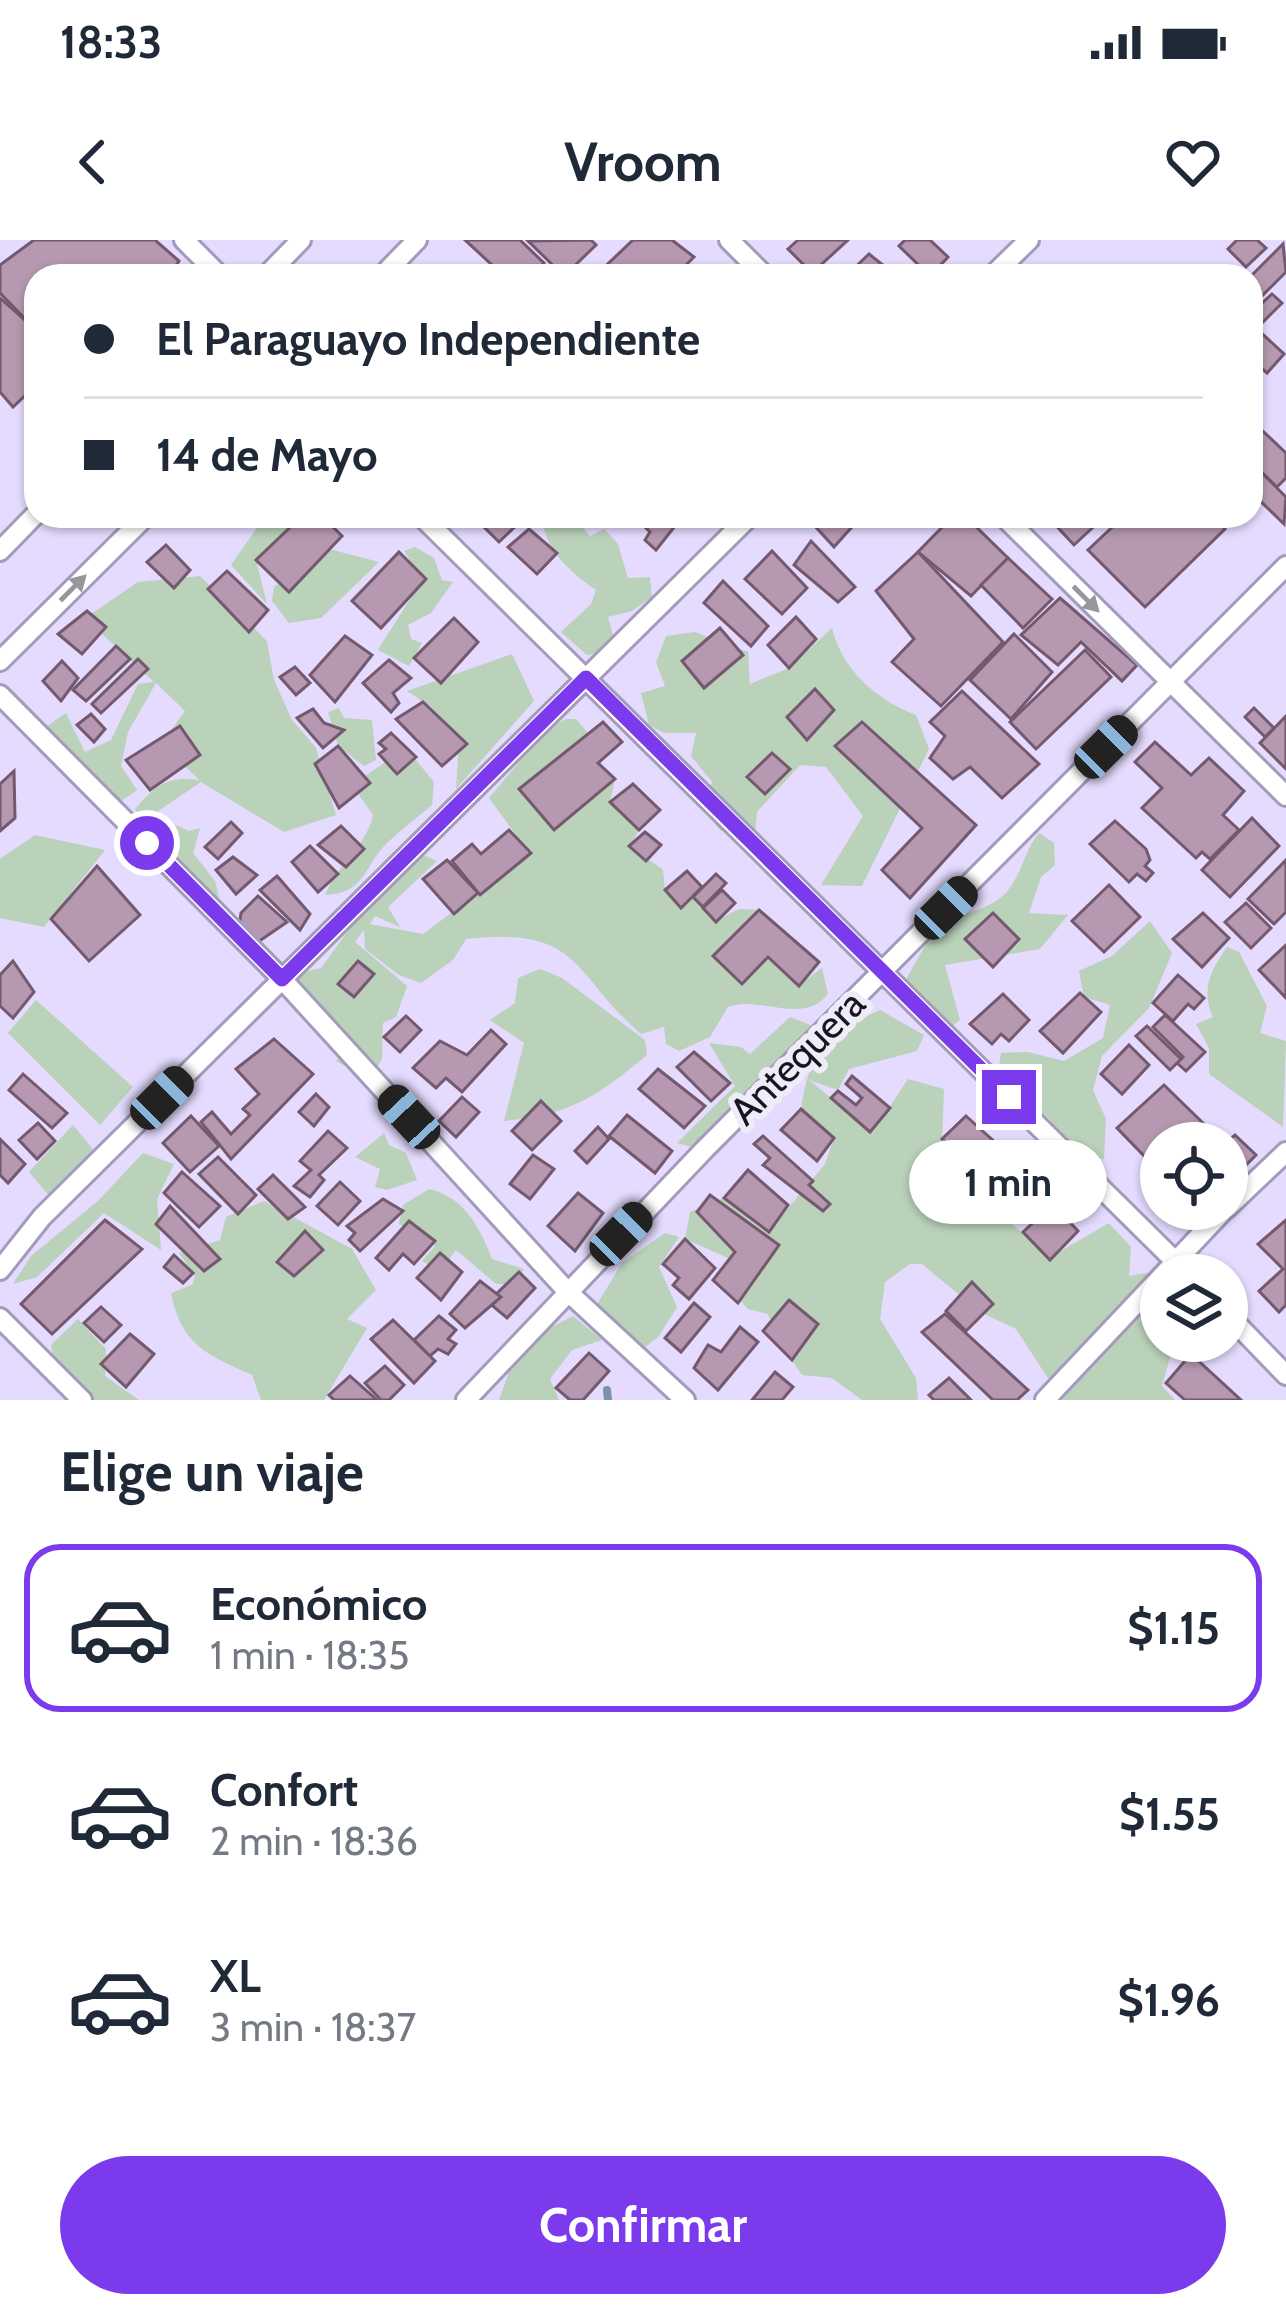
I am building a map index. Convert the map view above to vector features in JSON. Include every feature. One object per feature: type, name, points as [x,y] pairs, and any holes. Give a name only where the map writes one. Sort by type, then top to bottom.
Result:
[{"type":"street","points":[[184,240],[208,264]]},
{"type":"street","points":[[278,264],[301,240]]},
{"type":"street","points":[[394,264],[417,240]]},
{"type":"street","points":[[729,240],[753,264]]},
{"type":"street","points":[[1004,264],[1029,240]]},
{"type":"street","points":[[1,549],[24,526]]},
{"type":"street","points":[[0,661],[134,528]]},
{"type":"street","points":[[433,528],[1168,1254]]},
{"type":"street","points":[[0,1270],[42,1216],[738,528]]},
{"type":"street","points":[[1016,528],[1286,796]]},
{"type":"street","name":"Antequera","points":[[466,1400],[566,1290],[1286,566]]},
{"type":"street","points":[[0,695],[282,979],[566,1290],[685,1400]]},
{"type":"street","points":[[1248,1187],[1286,1152]]},
{"type":"street","points":[[1178,1254],[1203,1230]]},
{"type":"street","points":[[1045,1400],[1140,1295]]},
{"type":"street","points":[[0,1318],[82,1400]]},
{"type":"street","points":[[1248,1336],[1286,1375]]},
{"type":"green space","points":[[257,528],[289,528],[256,560],[267,604],[231,565]]},
{"type":"green space","points":[[544,528],[583,528],[590,536],[604,529],[618,544],[628,578],[650,577],[652,597],[632,611],[608,617],[614,639],[605,653],[587,655],[561,632],[591,604],[596,590],[568,568]]},
{"type":"green space","points":[[415,547],[434,558],[442,580],[453,582],[431,613],[408,625],[411,639],[422,643],[409,666],[378,650],[422,580],[404,551]]},
{"type":"green space","points":[[329,549],[379,562],[321,618],[289,623],[272,601],[274,587]]},
{"type":"green space","points":[[200,576],[267,641],[274,680],[292,720],[316,748],[336,815],[284,832],[201,782],[142,822],[135,809],[156,788],[179,779],[199,780],[162,743],[185,711],[156,683],[128,732],[121,766],[137,790],[117,804],[46,727],[66,713],[85,752],[111,740],[138,684],[154,682],[85,618],[138,582]]},
{"type":"green space","points":[[832,628],[844,657],[863,682],[916,715],[929,749],[862,886],[821,885],[863,816],[826,767],[800,765],[757,812],[755,833],[721,831],[692,796],[713,783],[691,756],[696,733],[664,733],[649,725],[641,693],[665,686],[656,662],[666,636],[695,632],[748,652],[750,684],[789,668]]},
{"type":"green space","points":[[512,654],[534,701],[456,789],[459,742],[431,707],[407,691]]},
{"type":"green space","points":[[339,708],[344,718],[372,720],[376,760],[364,766],[338,746],[328,712]]},
{"type":"green space","points":[[576,719],[588,733],[519,789],[553,830],[615,779],[610,802],[639,830],[630,846],[663,870],[665,890],[693,897],[716,921],[739,909],[759,910],[714,957],[742,983],[768,957],[799,985],[822,968],[828,994],[806,1008],[728,1007],[710,1037],[679,1051],[666,1044],[664,1027],[641,1034],[554,947],[504,937],[466,939],[453,960],[421,983],[399,975],[365,949],[364,930],[355,942],[407,986],[396,1017],[383,1023],[382,1059],[370,1079],[336,1061],[346,1051],[286,990],[300,973],[321,968],[376,889],[398,881],[400,867],[419,853],[437,861],[388,907],[400,927],[375,916],[370,924],[423,934],[530,854],[489,798],[546,730]]},
{"type":"green space","points":[[406,748],[434,782],[432,805],[387,843],[356,884],[325,895],[365,836],[373,815],[352,785]]},
{"type":"green space","points":[[176,825],[189,831],[200,828],[193,853],[215,881],[219,897],[206,903],[182,894],[188,875],[162,832]]},
{"type":"green space","points":[[1039,833],[1054,843],[1055,865],[1041,877],[1029,913],[1068,915],[1040,949],[945,965],[960,1020],[944,1032],[905,981],[939,921],[980,909],[1007,892]]},
{"type":"green space","points":[[35,835],[105,850],[44,927],[0,918],[0,859]]},
{"type":"green space","points":[[1150,921],[1172,953],[1149,1008],[1102,1056],[1093,1090],[1106,1119],[1104,1159],[1073,1153],[1049,1119],[1019,1098],[998,1073],[1001,1053],[1028,1052],[1064,1061],[1103,1038],[1110,1005],[1084,997],[1079,971],[1112,956]]},
{"type":"green space","points":[[1227,947],[1239,952],[1267,1006],[1260,1033],[1286,1041],[1283,1127],[1209,1074],[1209,1048],[1196,1024],[1213,1017],[1209,981]]},
{"type":"green space","points":[[540,969],[562,978],[645,1040],[647,1055],[582,1101],[547,1114],[504,1121],[524,1043],[490,1020],[515,1003],[518,978]]},
{"type":"green space","points":[[36,1000],[133,1087],[100,1125],[8,1033]]},
{"type":"green space","points":[[880,1010],[924,1035],[917,1051],[849,1069],[838,1090],[809,1080],[831,1098],[887,1111],[908,1079],[944,1089],[942,1139],[970,1184],[1049,1258],[1109,1223],[1131,1247],[1129,1276],[1140,1274],[1140,1362],[1169,1362],[1162,1386],[1175,1400],[1062,1400],[1090,1368],[1051,1383],[1016,1329],[980,1312],[922,1264],[910,1264],[885,1282],[880,1319],[916,1378],[918,1400],[862,1400],[832,1378],[802,1375],[782,1347],[768,1314],[748,1309],[728,1287],[728,1258],[685,1239],[690,1212],[724,1198],[769,1231],[825,1164],[834,1138],[801,1109],[810,1072],[816,1058],[845,1028]]},
{"type":"green space","points":[[790,1017],[821,1029],[704,1150],[677,1143],[735,1086],[709,1043],[741,1047],[750,1054]]},
{"type":"green space","points":[[73,1125],[106,1165],[62,1211],[29,1172]]},
{"type":"green space","points":[[384,1133],[389,1145],[406,1153],[417,1180],[387,1190],[375,1187],[380,1169],[355,1157]]},
{"type":"green space","points":[[143,1153],[174,1164],[157,1199],[161,1250],[104,1213],[37,1277],[13,1284],[31,1256],[98,1201]]},
{"type":"green space","points":[[429,1189],[461,1206],[492,1259],[524,1269],[513,1285],[496,1284],[456,1250],[440,1271],[422,1261],[435,1246],[399,1224],[403,1205]]},
{"type":"green space","points":[[264,1201],[352,1249],[376,1290],[347,1319],[367,1328],[324,1400],[261,1400],[252,1375],[198,1346],[176,1311],[171,1293],[192,1285],[195,1276],[179,1253],[220,1240],[226,1217]]},
{"type":"green space","points":[[665,1233],[679,1237],[659,1267],[677,1307],[659,1336],[637,1354],[596,1306],[622,1263]]},
{"type":"green space","points":[[573,1316],[602,1340],[572,1350],[550,1379],[559,1400],[499,1400],[519,1344]]},
{"type":"green space","points":[[78,1319],[106,1349],[105,1376],[139,1400],[80,1400],[57,1379],[51,1345]]},
{"type":"building","points":[[34,240],[155,240],[179,261],[24,264],[24,318],[0,293],[0,265]]},
{"type":"building","points":[[465,240],[520,240],[544,263],[543,264],[491,264]]},
{"type":"building","points":[[591,240],[596,245],[576,264],[552,264],[528,241]]},
{"type":"building","points":[[633,240],[672,240],[694,257],[687,264],[608,264]]},
{"type":"building","points":[[798,240],[848,240],[822,264],[803,264],[788,249]]},
{"type":"building","points":[[905,240],[930,240],[948,257],[941,264],[918,264],[899,246]]},
{"type":"building","points":[[1237,240],[1257,240],[1266,248],[1249,264],[1228,249]]},
{"type":"building","points":[[1283,244],[1286,272],[1263,295],[1263,264]]},
{"type":"building","points":[[869,254],[882,264],[859,264]]},
{"type":"building","points":[[1272,294],[1282,303],[1263,322],[1263,302]]},
{"type":"building","points":[[0,298],[24,319],[24,396],[13,407],[0,392]]},
{"type":"building","points":[[1263,334],[1284,354],[1267,373],[1263,369]]},
{"type":"building","points":[[1263,431],[1286,453],[1286,478],[1277,487],[1263,474]]},
{"type":"building","points":[[1263,474],[1286,497],[1284,524],[1263,504]]},
{"type":"building","points":[[289,528],[334,528],[342,536],[289,592],[256,560]]},
{"type":"building","points":[[485,528],[514,528],[499,542]]},
{"type":"building","points":[[646,528],[673,528],[656,550],[645,540],[650,532]]},
{"type":"building","points":[[817,528],[851,528],[834,547]]},
{"type":"building","points":[[941,528],[977,528],[1008,558],[971,596],[918,552]]},
{"type":"building","points":[[1058,528],[1092,528],[1074,545]]},
{"type":"building","points":[[1111,528],[1225,529],[1145,607],[1088,550]]},
{"type":"building","points":[[529,529],[557,553],[537,574],[508,547]]},
{"type":"building","points":[[811,541],[855,587],[838,602],[794,565]]},
{"type":"building","points":[[166,545],[190,570],[174,588],[147,562]]},
{"type":"building","points":[[772,551],[807,588],[782,614],[745,579]]},
{"type":"building","points":[[399,552],[426,579],[381,628],[352,601]]},
{"type":"building","points":[[918,552],[1003,642],[941,706],[892,662],[914,639],[876,591]]},
{"type":"building","points":[[1008,558],[1052,599],[1023,628],[981,585]]},
{"type":"building","points":[[227,571],[268,610],[249,632],[208,589]]},
{"type":"building","points":[[723,581],[768,626],[751,646],[704,603]]},
{"type":"building","points":[[1060,598],[1137,665],[1122,681],[1081,642],[1058,665],[1021,635]]},
{"type":"building","points":[[87,611],[106,627],[82,654],[58,634]]},
{"type":"building","points":[[796,617],[816,639],[789,668],[768,645]]},
{"type":"building","points":[[454,618],[478,642],[441,683],[414,658]]},
{"type":"building","points":[[720,628],[743,655],[704,688],[682,661]]},
{"type":"building","points":[[1014,634],[1052,672],[1011,719],[970,680]]},
{"type":"building","points":[[345,636],[372,655],[335,702],[310,675]]},
{"type":"building","points":[[116,646],[130,659],[86,701],[73,690]]},
{"type":"building","points":[[1085,650],[1111,677],[1036,749],[1010,722]]},
{"type":"building","points":[[138,659],[148,669],[101,713],[92,704]]},
{"type":"building","points":[[389,660],[411,678],[393,693],[399,703],[391,712],[363,683]]},
{"type":"building","points":[[62,661],[78,678],[61,701],[43,681]]},
{"type":"building","points":[[295,667],[310,683],[296,695],[280,677]]},
{"type":"building","points":[[815,689],[834,710],[807,740],[787,717]]},
{"type":"building","points":[[962,691],[1039,764],[1002,798],[970,767],[953,779],[930,758],[945,736],[930,722]]},
{"type":"building","points":[[423,702],[467,744],[442,766],[396,719]]},
{"type":"building","points":[[1254,708],[1274,728],[1265,737],[1245,717]]},
{"type":"building","points":[[313,709],[324,723],[344,730],[323,748],[297,718]]},
{"type":"building","points":[[91,714],[105,729],[94,742],[77,725]]},
{"type":"building","points":[[1286,716],[1286,769],[1260,743]]},
{"type":"building","points":[[603,722],[622,742],[598,763],[615,779],[554,830],[519,789]]},
{"type":"building","points":[[862,722],[976,825],[910,898],[882,870],[922,828],[835,746]]},
{"type":"building","points":[[180,726],[200,755],[150,790],[126,760]]},
{"type":"building","points":[[391,733],[416,757],[397,774],[379,754],[386,749],[379,743]]},
{"type":"building","points":[[1155,742],[1191,775],[1209,758],[1244,791],[1223,815],[1239,830],[1210,859],[1202,852],[1196,858],[1142,808],[1162,788],[1135,762]]},
{"type":"building","points":[[338,746],[370,783],[339,808],[315,764]]},
{"type":"building","points":[[772,753],[790,769],[765,794],[747,777]]},
{"type":"building","points":[[14,771],[15,818],[0,831],[0,784]]},
{"type":"building","points":[[633,784],[660,810],[639,830],[610,802]]},
{"type":"building","points":[[1252,818],[1279,846],[1230,897],[1202,870]]},
{"type":"building","points":[[1115,821],[1146,849],[1150,860],[1145,866],[1153,873],[1146,881],[1137,874],[1129,882],[1090,844]]},
{"type":"building","points":[[231,822],[242,833],[218,859],[205,847]]},
{"type":"building","points":[[341,826],[364,849],[346,867],[318,845]]},
{"type":"building","points":[[509,830],[531,853],[480,895],[452,861],[472,844],[481,854]]},
{"type":"building","points":[[645,832],[661,845],[646,861],[629,846]]},
{"type":"building","points":[[310,846],[338,874],[318,892],[292,862]]},
{"type":"building","points":[[233,857],[257,875],[236,894],[216,870]]},
{"type":"building","points":[[447,860],[478,893],[454,914],[423,879]]},
{"type":"building","points":[[1286,860],[1286,912],[1274,924],[1248,899]]},
{"type":"building","points":[[97,866],[140,915],[89,961],[51,919]]},
{"type":"building","points":[[687,871],[702,887],[681,908],[665,890]]},
{"type":"building","points":[[716,874],[726,883],[703,907],[693,897]]},
{"type":"building","points":[[277,876],[310,914],[300,930],[260,890]]},
{"type":"building","points":[[1109,885],[1140,917],[1104,952],[1072,921]]},
{"type":"building","points":[[722,890],[735,903],[716,922],[703,908]]},
{"type":"building","points":[[258,896],[287,922],[255,944],[239,928],[241,913]]},
{"type":"building","points":[[1246,903],[1271,928],[1251,948],[1225,922]]},
{"type":"building","points":[[759,910],[819,962],[799,986],[768,957],[742,984],[713,956]]},
{"type":"building","points":[[993,913],[1019,939],[993,967],[965,939]]},
{"type":"building","points":[[1203,913],[1229,938],[1202,967],[1173,939]]},
{"type":"building","points":[[1286,945],[1286,998],[1259,970]]},
{"type":"building","points":[[13,961],[34,992],[13,1018],[0,1006],[0,975]]},
{"type":"building","points":[[358,961],[374,974],[354,997],[338,984]]},
{"type":"building","points":[[1178,975],[1204,998],[1194,1009],[1188,1004],[1173,1021],[1153,1003]]},
{"type":"building","points":[[1080,993],[1101,1012],[1063,1053],[1040,1031]]},
{"type":"building","points":[[1003,994],[1029,1020],[1009,1041],[1001,1034],[992,1044],[970,1024]]},
{"type":"building","points":[[1165,1015],[1205,1052],[1186,1071],[1177,1063],[1183,1057],[1153,1027]]},
{"type":"building","points":[[406,1016],[421,1030],[400,1052],[384,1037]]},
{"type":"building","points":[[1147,1026],[1181,1059],[1170,1070],[1136,1036]]},
{"type":"building","points":[[491,1030],[506,1044],[462,1092],[446,1078],[436,1088],[413,1068],[440,1041],[467,1055]]},
{"type":"building","points":[[274,1039],[313,1074],[231,1159],[201,1122],[212,1112],[231,1134],[250,1115],[243,1109],[259,1094],[236,1069]]},
{"type":"building","points":[[1129,1045],[1149,1065],[1122,1094],[1101,1074]]},
{"type":"building","points":[[694,1052],[730,1083],[711,1101],[677,1067]]},
{"type":"building","points":[[658,1069],[705,1106],[684,1128],[639,1089]]},
{"type":"building","points":[[23,1074],[67,1113],[52,1128],[9,1090]]},
{"type":"building","points":[[852,1076],[890,1108],[870,1132],[831,1098],[838,1091],[856,1105],[862,1098],[846,1084]]},
{"type":"building","points":[[1164,1085],[1202,1122],[1140,1122],[1140,1152],[1117,1128]]},
{"type":"building","points":[[316,1094],[329,1107],[314,1126],[299,1112]]},
{"type":"building","points":[[462,1097],[479,1112],[456,1137],[439,1121]]},
{"type":"building","points":[[541,1101],[561,1121],[532,1150],[512,1131]]},
{"type":"building","points":[[801,1109],[834,1138],[817,1161],[781,1130]]},
{"type":"building","points":[[627,1115],[672,1151],[655,1173],[609,1136]]},
{"type":"building","points":[[191,1116],[219,1146],[190,1172],[163,1143]]},
{"type":"building","points":[[966,1116],[1007,1153],[984,1176],[942,1139]]},
{"type":"building","points":[[38,1123],[55,1141],[37,1159],[19,1140]]},
{"type":"building","points":[[598,1127],[609,1139],[587,1163],[575,1151]]},
{"type":"building","points":[[328,1131],[347,1148],[319,1175],[324,1180],[310,1197],[294,1186],[311,1170],[300,1161]]},
{"type":"building","points":[[763,1136],[813,1181],[809,1185],[830,1204],[823,1211],[763,1165],[770,1158],[754,1144]]},
{"type":"building","points":[[0,1139],[25,1164],[8,1183],[0,1175]]},
{"type":"building","points":[[533,1155],[554,1169],[530,1199],[510,1184]]},
{"type":"building","points":[[218,1157],[256,1195],[238,1214],[199,1174]]},
{"type":"building","points":[[1012,1157],[1034,1180],[1007,1206],[984,1183]]},
{"type":"building","points":[[748,1170],[788,1205],[769,1232],[724,1198]]},
{"type":"building","points":[[182,1172],[220,1206],[199,1227],[164,1193]]},
{"type":"building","points":[[273,1175],[305,1207],[288,1219],[258,1189]]},
{"type":"building","points":[[340,1182],[360,1201],[338,1225],[317,1206]]},
{"type":"building","points":[[578,1193],[603,1213],[575,1251],[548,1226]]},
{"type":"building","points":[[710,1195],[779,1245],[738,1303],[713,1280],[735,1252],[697,1212]]},
{"type":"building","points":[[383,1199],[403,1211],[360,1251],[349,1240],[355,1233],[347,1226]]},
{"type":"building","points":[[1053,1204],[1078,1231],[1050,1260],[1023,1232]]},
{"type":"building","points":[[170,1206],[220,1259],[204,1271],[156,1224]]},
{"type":"building","points":[[105,1220],[142,1249],[52,1334],[21,1304]]},
{"type":"building","points":[[1286,1220],[1286,1305],[1279,1312],[1259,1291],[1283,1269],[1258,1244]]},
{"type":"building","points":[[409,1221],[435,1241],[414,1264],[403,1254],[389,1270],[376,1258]]},
{"type":"building","points":[[305,1231],[323,1250],[294,1276],[277,1262]]},
{"type":"building","points":[[685,1239],[715,1268],[689,1299],[673,1285],[679,1278],[663,1264]]},
{"type":"building","points":[[440,1253],[462,1272],[441,1300],[417,1278]]},
{"type":"building","points":[[174,1255],[193,1273],[183,1283],[164,1267]]},
{"type":"building","points":[[519,1272],[535,1288],[507,1318],[488,1302]]},
{"type":"building","points":[[480,1281],[501,1297],[465,1328],[450,1314]]},
{"type":"building","points":[[972,1282],[993,1304],[966,1331],[946,1311]]},
{"type":"building","points":[[789,1300],[818,1324],[792,1360],[763,1331]]},
{"type":"building","points":[[694,1303],[710,1317],[681,1352],[665,1338]]},
{"type":"building","points":[[101,1307],[121,1325],[104,1342],[84,1323]]},
{"type":"building","points":[[945,1314],[1028,1390],[1017,1400],[993,1400],[922,1332]]},
{"type":"building","points":[[439,1316],[456,1330],[448,1339],[456,1344],[448,1354],[438,1349],[430,1356],[414,1340]]},
{"type":"building","points":[[393,1320],[435,1361],[414,1383],[371,1339]]},
{"type":"building","points":[[740,1327],[758,1342],[718,1390],[694,1368],[708,1345],[721,1352]]},
{"type":"building","points":[[130,1334],[154,1354],[126,1387],[101,1364]]},
{"type":"building","points":[[589,1353],[609,1371],[583,1400],[570,1400],[556,1388]]},
{"type":"building","points":[[1184,1362],[1200,1362],[1241,1400],[1185,1400],[1166,1383]]},
{"type":"building","points":[[385,1366],[404,1385],[389,1400],[381,1400],[365,1383]]},
{"type":"building","points":[[775,1372],[793,1387],[782,1400],[752,1400]]},
{"type":"building","points":[[350,1376],[377,1400],[334,1400],[329,1395]]},
{"type":"building","points":[[949,1378],[971,1400],[934,1400],[929,1395]]},
{"type":"waterway","points":[[607,1390],[608,1400]]},
{"type":"route","points":[[147,843],[282,979],[586,678],[1009,1097]]}]
